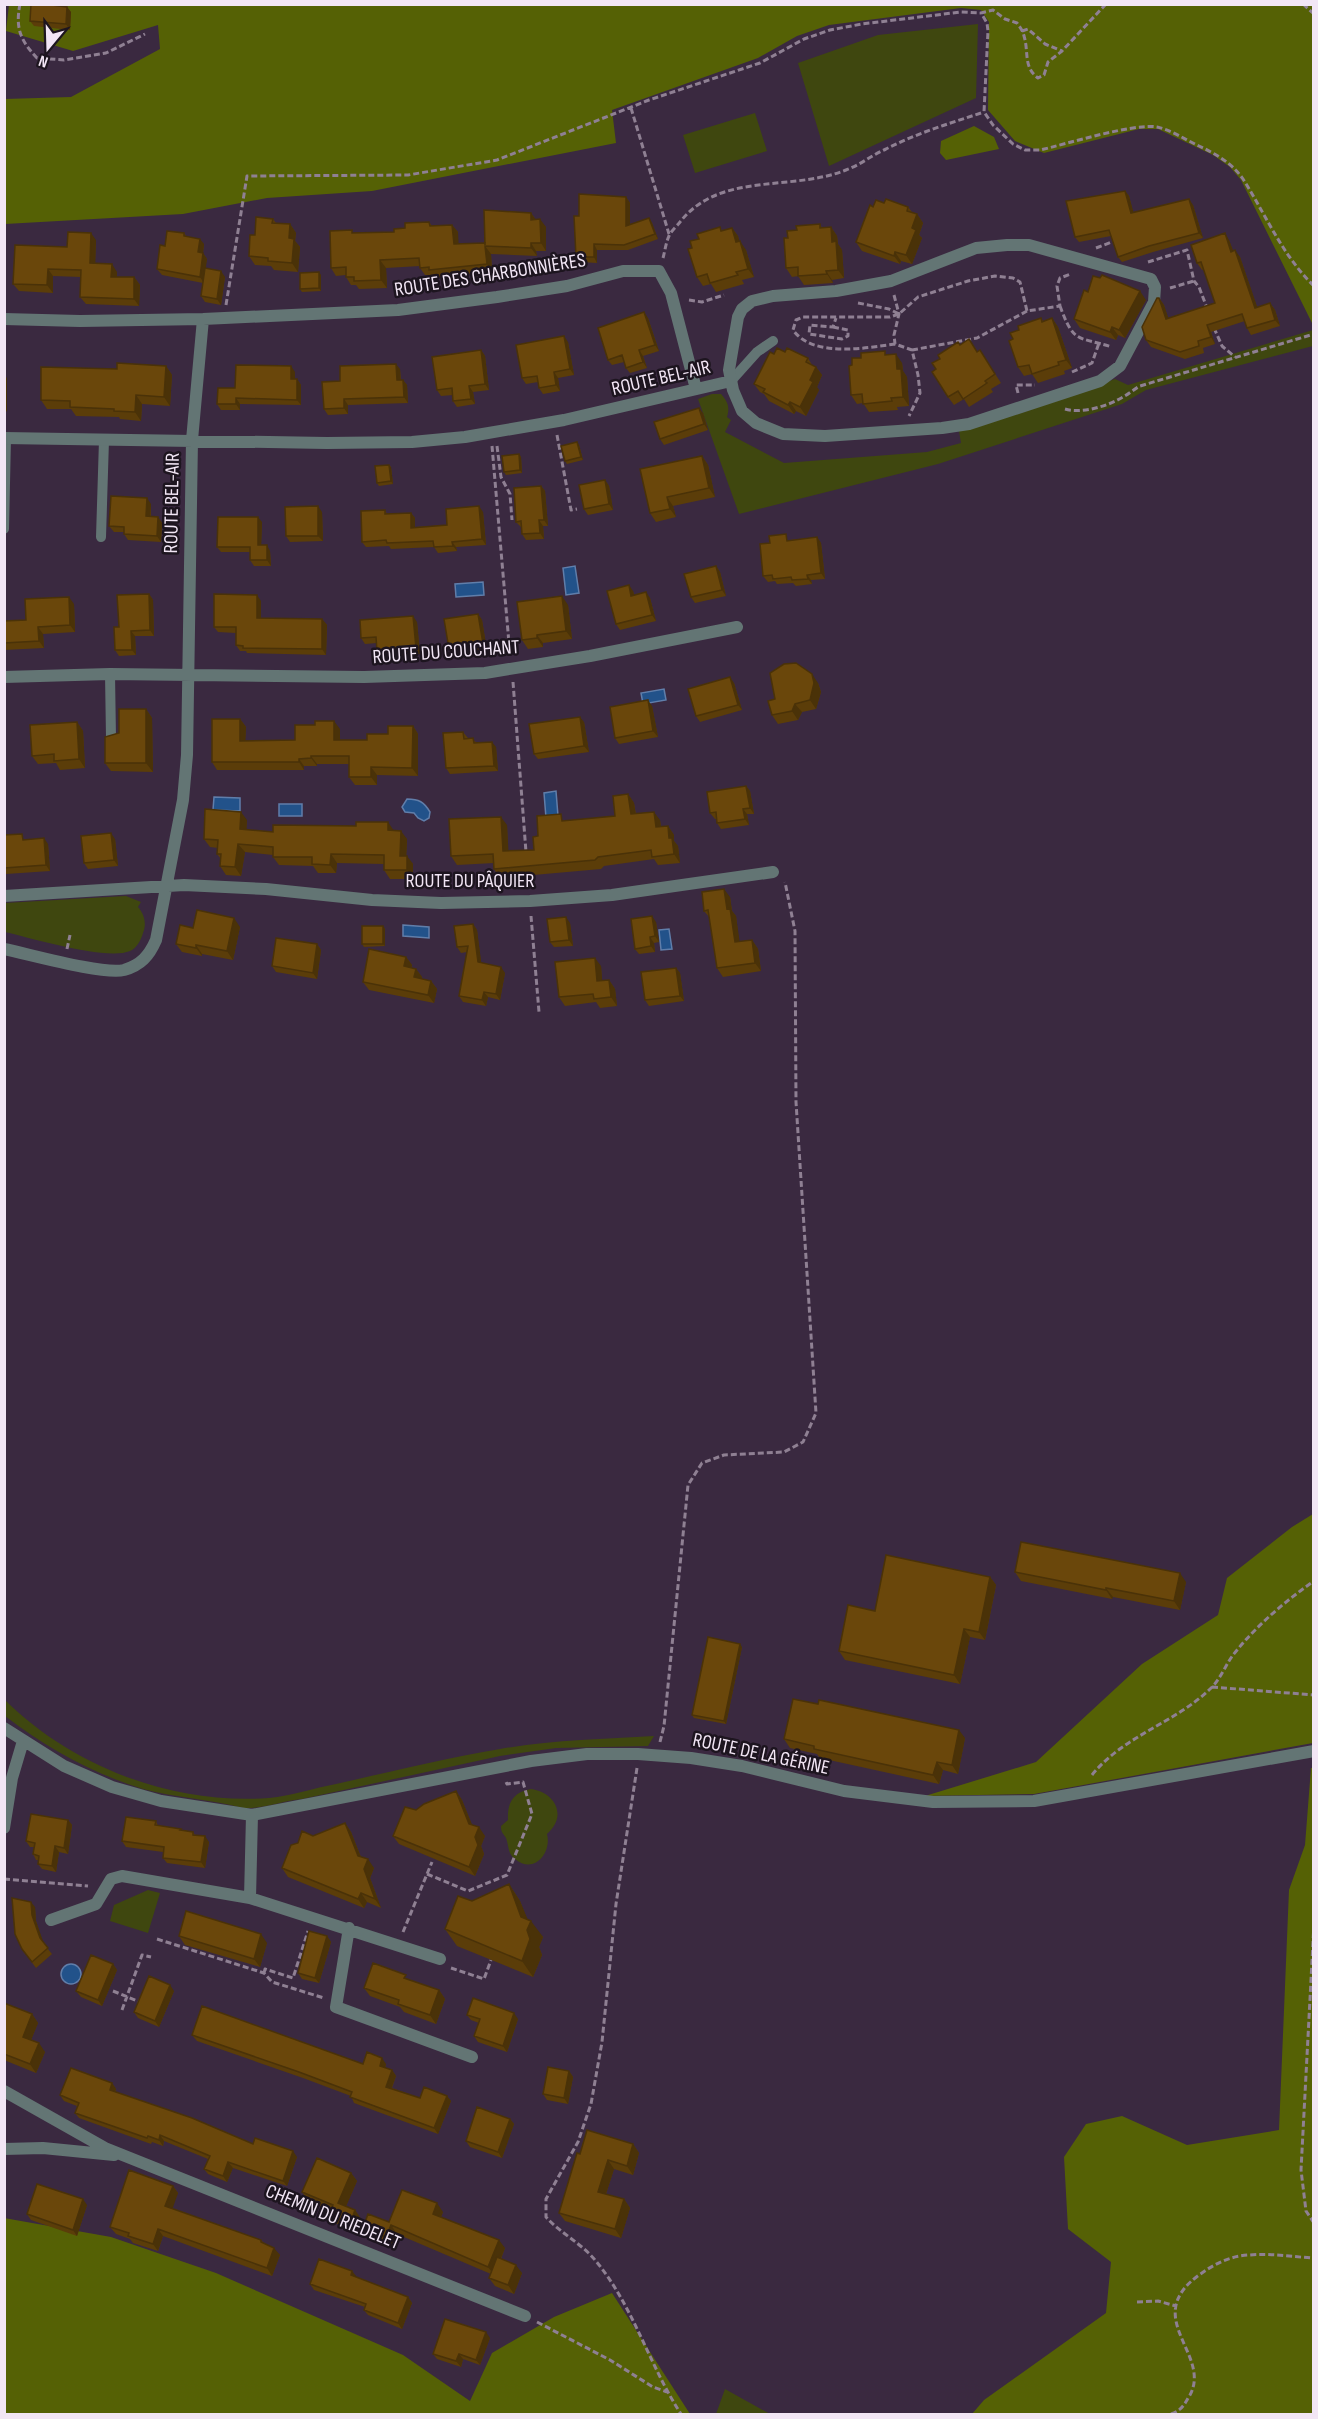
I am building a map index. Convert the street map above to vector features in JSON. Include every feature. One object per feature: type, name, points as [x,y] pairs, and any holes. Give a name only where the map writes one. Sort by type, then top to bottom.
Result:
[{"type":"street","name":"ROUTE BEL-AIR","points":[[1007,244],[1029,244],[1095,263],[1150,279],[1156,292],[1150,312],[1120,366],[1100,381],[969,424],[902,432],[825,436],[783,434],[756,423],[742,411],[735,399],[730,358],[738,317],[742,309],[752,301],[773,296],[836,291],[891,282],[976,248],[1007,244]]},
{"type":"street","name":"ROUTE DES CHARBONNIÈRES","points":[[4,319],[80,321],[203,319],[398,310],[567,286],[623,271],[659,272]]},
{"type":"street","points":[[659,272],[671,293],[696,389]]},
{"type":"street","points":[[5,438],[192,441],[203,319]]},
{"type":"street","name":"ROUTE BEL-AIR","points":[[4,949],[104,970],[121,970],[135,966],[150,955],[156,940],[183,800],[189,674],[192,441],[327,443],[494,438],[731,381]]},
{"type":"street","name":"ROUTE DU COUCHANT","points":[[4,677],[189,674],[364,677],[485,673],[590,657],[737,627]]},
{"type":"street","name":"ROUTE DU PÂQUIER","points":[[4,896],[184,885],[266,889],[372,900],[441,903],[530,902],[612,895],[773,872]]},
{"type":"street","name":"ROUTE DE LA GÉRINE","points":[[4,1728],[23,1742],[78,1773],[133,1794],[171,1803],[252,1815],[562,1756],[638,1754],[691,1758],[742,1766],[844,1791],[933,1802],[1034,1801],[1314,1751]]},
{"type":"street","points":[[4,1828],[12,1778],[23,1742]]},
{"type":"street","points":[[250,1898],[252,1815]]},
{"type":"street","points":[[51,1920],[96,1904],[111,1879],[122,1876],[250,1898],[440,1959]]},
{"type":"street","points":[[349,1928],[336,2007],[472,2057]]},
{"type":"street","name":"CHEMIN DU RIEDELET","points":[[4,2091],[79,2135],[125,2156],[525,2316]]},
{"type":"street","name":"CHEMIN DU RIEDELET","points":[[4,2149],[43,2148],[125,2156]]},
{"type":"lane","name":"ROUTE BEL-AIR","points":[[731,381],[757,352],[773,341]]},
{"type":"lane","points":[[4,529],[5,438]]},
{"type":"lane","points":[[101,537],[104,440]]},
{"type":"lane","points":[[110,674],[111,738]]},
{"type":"path","points":[[20,4],[18,15],[22,42],[37,58],[64,60],[106,53],[145,34]]},
{"type":"path","points":[[223,318],[247,176],[408,175],[497,160],[630,108],[760,63],[804,39],[830,30],[884,21],[993,10],[1005,19],[1017,23],[1022,31],[1031,72],[1038,78],[1044,75],[1048,62],[1062,51],[1106,4]]},
{"type":"path","points":[[1303,4],[1314,14]]},
{"type":"path","points":[[981,13],[987,23],[988,31],[984,112],[1013,144],[1025,150],[1040,150],[1141,126],[1158,127],[1214,153],[1233,166],[1243,179],[1270,229],[1303,276],[1314,286]]},
{"type":"path","points":[[1022,31],[1028,29],[1045,44],[1062,51]]},
{"type":"path","points":[[630,108],[669,234]]},
{"type":"path","points":[[659,272],[669,234],[689,211],[700,202],[718,193],[737,188],[822,178],[847,170],[925,132],[984,112]]},
{"type":"path","points":[[1118,240],[1096,247],[1095,263],[1060,278],[1057,286],[1060,306],[1069,331],[1075,336],[1128,352]]},
{"type":"path","points":[[1120,270],[1196,247]]},
{"type":"path","points":[[1186,250],[1194,281],[1199,287],[1210,317]]},
{"type":"path","points":[[1158,252],[1160,258]]},
{"type":"path","points":[[1027,311],[1020,282],[1013,278],[994,276],[940,289],[918,297],[899,314],[890,317],[803,317],[796,320],[793,330],[800,340],[833,349],[848,350],[895,344],[912,350],[977,338],[1027,311],[1060,306]]},
{"type":"path","points":[[1156,292],[1194,281]]},
{"type":"path","points":[[891,282],[899,314],[894,335],[895,344]]},
{"type":"path","points":[[836,291],[846,299],[866,306],[889,309],[899,314]]},
{"type":"path","points":[[671,293],[702,302],[724,295]]},
{"type":"path","points":[[833,327],[836,318]]},
{"type":"path","points":[[810,325],[833,327],[848,330],[848,336],[842,339],[809,334],[810,325]]},
{"type":"path","points":[[1213,327],[1222,346],[1235,357]]},
{"type":"path","points":[[1042,400],[1073,411],[1091,409],[1123,397],[1140,386],[1314,334]]},
{"type":"path","points":[[1066,375],[1092,363],[1099,343]]},
{"type":"path","points":[[902,432],[920,393],[912,350]]},
{"type":"path","points":[[1021,406],[1016,385],[1037,385]]},
{"type":"path","points":[[556,433],[572,510],[577,509]]},
{"type":"path","points":[[494,438],[501,477],[510,494],[512,520]]},
{"type":"path","points":[[494,438],[526,855]]},
{"type":"path","points":[[656,1755],[664,1726],[688,1485],[702,1463],[724,1455],[784,1452],[803,1442],[816,1413],[796,1102],[795,931],[785,880],[773,872]]},
{"type":"path","points":[[530,902],[539,1012]]},
{"type":"path","points":[[67,949],[70,935]]},
{"type":"path","points":[[1086,1791],[1089,1779],[1094,1772],[1131,1740],[1198,1699],[1212,1687],[1233,1656],[1281,1604],[1314,1581]]},
{"type":"path","points":[[1212,1687],[1314,1695]]},
{"type":"path","points":[[638,1754],[637,1777],[616,1904],[602,2042],[591,2104],[578,2142],[546,2199],[546,2217],[594,2259],[620,2296],[667,2392],[681,2415]]},
{"type":"path","points":[[428,1874],[468,1891],[507,1875],[532,1814],[523,1782],[507,1784],[500,1767]]},
{"type":"path","points":[[398,1945],[432,1862]]},
{"type":"path","points":[[4,1879],[105,1888]]},
{"type":"path","points":[[264,1973],[265,1969],[293,1978],[313,1918]]},
{"type":"path","points":[[1314,1923],[1301,2170],[1306,2211],[1314,2223]]},
{"type":"path","points":[[157,1939],[264,1973],[272,1982],[336,2001]]},
{"type":"path","points":[[122,2010],[142,1955],[151,1958]]},
{"type":"path","points":[[440,1959],[438,1964],[484,1979],[491,1960]]},
{"type":"path","points":[[113,1991],[140,2002]]},
{"type":"path","points":[[1172,2415],[1182,2409],[1194,2388],[1194,2370],[1174,2318],[1176,2306],[1186,2284],[1215,2263],[1247,2254],[1284,2254],[1314,2258]]},
{"type":"path","points":[[1137,2302],[1158,2301],[1176,2306]]},
{"type":"path","points":[[525,2316],[610,2360],[653,2387],[667,2392]]},
{"type":"green space","points":[[9,5],[1313,5],[1313,325],[1241,180],[1230,167],[1213,155],[1158,129],[1139,129],[1044,153],[1015,141],[988,110],[989,22],[981,10],[961,8],[829,25],[797,36],[758,58],[612,110],[616,143],[372,191],[267,198],[183,214],[5,224],[5,99],[71,97],[160,49],[158,25],[73,51],[6,31]]},
{"type":"green space","points":[[978,24],[976,98],[829,166],[798,63],[878,35]]},
{"type":"green space","points":[[755,113],[767,151],[695,173],[683,135]]},
{"type":"green space","points":[[974,126],[994,137],[999,149],[946,160],[940,153],[941,141]]},
{"type":"green space","points":[[1313,330],[1313,346],[1146,390],[1122,404],[938,464],[739,514],[698,399],[712,394],[721,394],[728,405],[727,417],[731,420],[725,432],[784,463],[927,452],[961,443],[959,431],[1024,412],[1115,379],[1128,385]]},
{"type":"green space","points":[[126,896],[141,902],[138,907],[145,922],[140,941],[130,951],[104,953],[87,951],[5,932],[5,903]]},
{"type":"green space","points":[[1313,1514],[1313,1743],[1034,1794],[925,1796],[1036,1762],[1142,1664],[1218,1615],[1227,1578],[1292,1527]]},
{"type":"green space","points":[[4,1699],[31,1723],[61,1744],[92,1762],[126,1777],[161,1788],[233,1799],[286,1796],[438,1761],[519,1746],[654,1736],[648,1746],[556,1748],[500,1756],[302,1799],[243,1808],[168,1795],[124,1783],[105,1775],[53,1749],[5,1716]]},
{"type":"green space","points":[[1311,1768],[1313,1768],[1313,2414],[972,2414],[984,2400],[1106,2313],[1111,2262],[1068,2229],[1064,2157],[1086,2124],[1122,2116],[1187,2145],[1279,2130],[1289,1890],[1305,1845]]},
{"type":"green space","points":[[531,1789],[547,1795],[552,1800],[556,1806],[557,1820],[547,1834],[547,1848],[544,1854],[540,1860],[529,1865],[515,1859],[511,1854],[501,1826],[508,1820],[512,1799],[525,1790]]},
{"type":"green space","points":[[148,1890],[160,1893],[148,1933],[110,1921],[114,1905]]},
{"type":"green space","points":[[4,2218],[111,2237],[216,2273],[403,2355],[470,2401],[492,2353],[554,2317],[612,2293],[690,2414],[5,2414]]},
{"type":"green space","points":[[725,2389],[770,2414],[716,2414]]},
{"type":"water","points":[[575,566],[579,593],[566,595],[563,568]]},
{"type":"water","points":[[483,582],[484,595],[456,597],[455,584]]},
{"type":"water","points":[[664,689],[666,700],[643,704],[641,693]]},
{"type":"water","points":[[556,791],[558,816],[546,818],[544,793]]},
{"type":"water","points":[[214,797],[240,798],[240,811],[213,810]]},
{"type":"water","points":[[407,799],[423,803],[430,812],[429,818],[424,821],[414,813],[405,812],[402,807]]},
{"type":"water","points":[[279,804],[302,804],[302,816],[279,816]]},
{"type":"water","points":[[403,925],[429,927],[429,938],[403,936]]},
{"type":"water","points":[[669,929],[672,949],[661,950],[659,930]]},
{"type":"water","points":[[71,1964],[78,1967],[81,1974],[78,1981],[71,1984],[64,1981],[61,1974],[64,1967]]},
{"type":"building","points":[[31,4],[67,7],[66,24],[30,21]]},
{"type":"building","points":[[1125,191],[1131,213],[1189,199],[1199,233],[1118,257],[1109,230],[1075,237],[1066,201]]},
{"type":"building","points":[[579,194],[626,197],[626,226],[649,218],[655,234],[624,245],[594,244],[594,257],[576,257],[574,216],[579,216]]},
{"type":"building","points":[[886,199],[908,207],[907,211],[917,214],[912,228],[916,230],[906,255],[895,252],[894,256],[856,242],[870,205],[873,207],[876,200],[884,203]]},
{"type":"building","points":[[484,210],[531,213],[531,220],[540,219],[541,243],[531,243],[531,248],[485,246],[487,264],[429,270],[429,267],[420,268],[419,258],[380,260],[381,280],[354,281],[354,277],[346,277],[346,267],[331,268],[330,231],[394,232],[394,229],[405,228],[405,223],[429,222],[430,226],[452,225],[454,244],[485,243]]},
{"type":"building","points":[[256,217],[273,219],[272,223],[290,224],[289,238],[294,239],[292,263],[268,261],[268,258],[249,256],[250,235],[255,235]]},
{"type":"building","points":[[820,224],[820,228],[831,227],[832,242],[836,241],[838,270],[826,271],[827,274],[798,276],[798,267],[786,268],[784,238],[788,238],[787,231],[797,230],[796,226]]},
{"type":"building","points":[[720,227],[721,231],[732,228],[736,242],[740,241],[748,269],[736,272],[738,275],[710,283],[707,274],[697,277],[688,249],[692,248],[690,241],[699,239],[697,234]]},
{"type":"building","points":[[167,231],[184,233],[184,236],[200,239],[198,252],[203,253],[200,277],[157,269],[160,245],[165,246]]},
{"type":"building","points":[[68,232],[91,233],[90,263],[112,264],[111,277],[134,277],[134,299],[80,297],[81,270],[48,269],[47,285],[13,284],[15,245],[67,247]]},
{"type":"building","points":[[1225,233],[1231,252],[1235,250],[1255,308],[1270,303],[1275,320],[1247,328],[1242,314],[1207,325],[1211,337],[1198,341],[1199,346],[1180,352],[1146,340],[1142,327],[1157,298],[1159,298],[1166,319],[1215,303],[1201,262],[1197,263],[1191,245]]},
{"type":"building","points":[[205,268],[221,271],[217,299],[201,296]]},
{"type":"building","points":[[319,272],[319,288],[300,289],[300,273]]},
{"type":"building","points":[[1102,275],[1140,291],[1119,330],[1112,327],[1110,332],[1074,319],[1084,290],[1088,292],[1093,276],[1100,278]]},
{"type":"building","points":[[644,312],[655,345],[639,350],[643,362],[626,368],[622,355],[608,360],[598,328]]},
{"type":"building","points":[[1041,318],[1042,322],[1052,318],[1066,360],[1058,362],[1059,365],[1032,374],[1029,365],[1018,367],[1009,341],[1013,339],[1010,333],[1019,330],[1018,326]]},
{"type":"building","points":[[564,336],[570,369],[554,372],[556,385],[539,388],[537,376],[522,378],[516,345]]},
{"type":"building","points":[[969,339],[977,352],[980,350],[995,374],[985,381],[987,383],[963,399],[958,391],[948,397],[932,372],[936,369],[932,363],[940,359],[938,355],[958,342],[960,345]]},
{"type":"building","points":[[777,348],[785,352],[787,348],[808,358],[806,362],[816,367],[810,380],[813,382],[800,407],[790,402],[788,405],[763,392],[765,389],[754,384],[770,352],[774,354]]},
{"type":"building","points":[[481,350],[485,384],[469,386],[471,399],[453,401],[452,388],[437,390],[432,357]]},
{"type":"building","points":[[885,351],[885,355],[896,354],[897,369],[901,369],[903,397],[891,398],[892,401],[863,404],[862,394],[851,395],[849,366],[852,365],[852,358],[861,358],[861,353]]},
{"type":"building","points":[[117,363],[166,366],[164,397],[136,395],[135,412],[70,407],[70,401],[41,400],[41,367],[117,369]]},
{"type":"building","points":[[396,364],[397,380],[403,380],[404,397],[344,399],[344,408],[324,409],[322,382],[340,381],[340,366]]},
{"type":"building","points":[[236,365],[291,366],[291,379],[297,379],[297,400],[236,398],[236,404],[217,404],[218,388],[235,388]]},
{"type":"building","points":[[699,408],[704,424],[660,439],[654,422]]},
{"type":"building","points":[[577,442],[581,457],[565,461],[561,446]]},
{"type":"building","points":[[519,454],[520,470],[504,472],[502,456]]},
{"type":"building","points":[[702,456],[709,488],[667,497],[670,509],[650,513],[640,469]]},
{"type":"building","points":[[389,465],[391,481],[377,483],[375,466]]},
{"type":"building","points":[[605,480],[609,504],[584,509],[579,485]]},
{"type":"building","points":[[541,486],[544,520],[539,520],[540,533],[522,534],[521,521],[516,522],[514,488]]},
{"type":"building","points":[[111,496],[147,498],[146,516],[158,517],[157,536],[124,534],[124,527],[109,526]]},
{"type":"building","points":[[318,506],[318,536],[286,536],[285,507]]},
{"type":"building","points":[[479,506],[482,539],[452,542],[453,546],[434,547],[433,541],[362,542],[361,511],[385,510],[385,514],[411,513],[411,528],[447,525],[446,509]]},
{"type":"building","points":[[218,517],[258,517],[258,545],[267,545],[267,560],[250,560],[250,547],[217,547]]},
{"type":"building","points":[[786,534],[787,541],[817,537],[821,573],[807,575],[808,579],[792,580],[791,577],[773,579],[772,575],[763,576],[760,544],[770,543],[769,536]]},
{"type":"building","points":[[716,566],[722,590],[691,597],[684,574]]},
{"type":"building","points":[[629,585],[631,596],[646,592],[652,615],[616,624],[607,591]]},
{"type":"building","points":[[149,594],[150,630],[131,631],[132,650],[115,650],[114,627],[119,627],[117,595]]},
{"type":"building","points":[[214,594],[257,595],[257,618],[322,619],[322,649],[243,648],[243,646],[236,645],[236,627],[214,627]]},
{"type":"building","points":[[562,596],[566,631],[537,635],[537,638],[522,640],[517,602]]},
{"type":"building","points":[[69,597],[70,625],[38,627],[39,641],[4,643],[4,621],[26,620],[25,599]]},
{"type":"building","points":[[478,614],[483,644],[449,649],[444,619]]},
{"type":"building","points":[[413,616],[416,648],[377,651],[376,637],[361,638],[360,620]]},
{"type":"building","points":[[796,663],[812,674],[814,683],[810,700],[795,704],[792,711],[772,715],[768,701],[775,699],[770,673],[784,664]]},
{"type":"building","points":[[730,677],[738,705],[696,716],[688,689]]},
{"type":"building","points":[[648,700],[653,731],[615,738],[610,707]]},
{"type":"building","points":[[119,709],[146,709],[146,763],[105,763],[105,737],[119,733]]},
{"type":"building","points":[[580,717],[584,746],[534,754],[529,724]]},
{"type":"building","points":[[212,719],[240,719],[240,741],[295,740],[295,725],[315,725],[315,721],[334,721],[334,740],[367,740],[367,734],[388,734],[388,726],[413,726],[412,768],[371,767],[371,777],[349,777],[349,756],[311,756],[311,758],[299,759],[299,762],[212,762]]},
{"type":"building","points":[[77,722],[79,759],[54,761],[54,754],[32,756],[30,725]]},
{"type":"building","points":[[463,732],[464,739],[473,738],[474,743],[492,742],[494,766],[446,768],[443,733]]},
{"type":"building","points":[[746,786],[750,808],[743,809],[745,819],[717,823],[716,812],[710,813],[707,792]]},
{"type":"building","points":[[628,794],[631,814],[654,812],[656,827],[668,826],[674,854],[652,857],[651,850],[598,857],[595,860],[494,869],[493,854],[451,856],[449,819],[501,817],[503,851],[534,850],[533,837],[538,836],[537,816],[561,814],[562,821],[615,816],[613,796]]},
{"type":"building","points":[[205,809],[241,812],[240,829],[273,832],[273,825],[356,826],[356,822],[388,822],[388,830],[401,831],[400,856],[407,856],[407,870],[384,870],[384,855],[331,854],[330,865],[312,864],[312,857],[273,857],[273,847],[238,844],[235,867],[220,866],[221,854],[217,854],[218,840],[204,839]]},
{"type":"building","points":[[111,833],[114,860],[84,863],[81,836]]},
{"type":"building","points":[[22,834],[23,840],[44,838],[46,865],[4,868],[4,835]]},
{"type":"building","points":[[724,889],[727,909],[730,908],[735,942],[752,940],[755,963],[717,968],[708,910],[704,911],[702,892]]},
{"type":"building","points":[[197,910],[234,918],[227,951],[176,944],[180,925],[193,928]]},
{"type":"building","points":[[652,916],[655,936],[650,937],[651,946],[635,949],[631,919]]},
{"type":"building","points":[[566,917],[569,940],[550,942],[547,919]]},
{"type":"building","points":[[473,924],[478,962],[501,967],[496,994],[484,992],[482,1000],[459,996],[468,946],[457,947],[454,926]]},
{"type":"building","points":[[362,926],[383,926],[383,944],[362,944]]},
{"type":"building","points":[[276,938],[317,944],[313,973],[272,966]]},
{"type":"building","points":[[369,949],[406,957],[404,966],[416,969],[414,977],[431,981],[428,995],[363,982]]},
{"type":"building","points":[[595,958],[597,981],[609,980],[611,997],[594,999],[593,994],[559,997],[555,962]]},
{"type":"building","points":[[676,968],[680,996],[645,1000],[641,972]]},
{"type":"building","points":[[1021,1542],[1180,1573],[1174,1601],[1015,1572]]},
{"type":"building","points":[[886,1555],[990,1577],[979,1632],[964,1629],[954,1675],[839,1651],[848,1605],[875,1611]]},
{"type":"building","points":[[708,1637],[740,1644],[724,1721],[692,1715]]},
{"type":"building","points":[[793,1699],[818,1704],[819,1700],[959,1730],[952,1765],[937,1762],[933,1775],[814,1749],[814,1746],[784,1739]]},
{"type":"building","points":[[456,1791],[469,1824],[479,1827],[475,1837],[478,1845],[469,1867],[393,1836],[405,1807],[416,1810],[424,1804]]},
{"type":"building","points":[[31,1814],[68,1820],[64,1848],[55,1846],[52,1866],[38,1864],[39,1856],[33,1854],[35,1843],[26,1841]]},
{"type":"building","points":[[126,1817],[156,1821],[155,1825],[205,1836],[201,1862],[163,1858],[164,1847],[122,1841]]},
{"type":"building","points":[[345,1823],[358,1856],[368,1859],[364,1869],[375,1899],[361,1893],[358,1899],[282,1868],[291,1845],[298,1843],[302,1831],[313,1836]]},
{"type":"building","points":[[509,1884],[521,1917],[531,1921],[527,1930],[530,1939],[522,1961],[445,1929],[458,1896],[472,1901]]},
{"type":"building","points":[[12,1898],[31,1902],[32,1915],[40,1938],[48,1948],[32,1962],[22,1949],[15,1934]]},
{"type":"building","points":[[186,1911],[261,1934],[254,1959],[179,1936]]},
{"type":"building","points":[[309,1931],[327,1936],[315,1978],[298,1973]]},
{"type":"building","points":[[91,1955],[113,1964],[98,2000],[76,1991]]},
{"type":"building","points":[[373,1963],[406,1975],[404,1978],[439,1990],[430,2015],[398,2004],[399,2000],[364,1988]]},
{"type":"building","points":[[149,1976],[170,1985],[155,2021],[134,2012]]},
{"type":"building","points":[[473,1998],[514,2013],[503,2046],[474,2036],[480,2019],[467,2015]]},
{"type":"building","points":[[4,2003],[32,2014],[23,2037],[39,2043],[30,2064],[4,2054]]},
{"type":"building","points":[[202,2006],[363,2064],[367,2052],[382,2058],[380,2066],[392,2070],[386,2087],[420,2098],[424,2087],[447,2096],[434,2128],[350,2097],[352,2092],[192,2035]]},
{"type":"building","points":[[548,2067],[569,2071],[564,2098],[543,2094]]},
{"type":"building","points":[[71,2068],[112,2083],[110,2090],[192,2118],[253,2144],[255,2138],[293,2151],[283,2181],[228,2162],[223,2176],[204,2169],[210,2156],[160,2135],[159,2140],[148,2136],[147,2138],[75,2113],[79,2103],[60,2095]]},
{"type":"building","points":[[477,2107],[510,2119],[498,2152],[466,2141]]},
{"type":"building","points":[[587,2130],[633,2144],[627,2166],[608,2160],[598,2192],[624,2199],[615,2229],[559,2213],[577,2153],[580,2154]]},
{"type":"building","points":[[317,2158],[351,2173],[338,2203],[355,2210],[350,2224],[329,2214],[333,2205],[302,2192]]},
{"type":"building","points":[[129,2170],[173,2186],[165,2206],[261,2240],[274,2248],[267,2268],[158,2229],[153,2244],[110,2227]]},
{"type":"building","points":[[37,2184],[83,2199],[73,2230],[27,2214]]},
{"type":"building","points":[[402,2190],[437,2203],[433,2214],[499,2240],[488,2267],[391,2225],[386,2237],[363,2228],[368,2214],[389,2222]]},
{"type":"building","points":[[497,2257],[516,2265],[508,2285],[489,2278]]},
{"type":"building","points":[[319,2259],[352,2271],[351,2275],[408,2297],[398,2323],[364,2310],[366,2304],[310,2284]]},
{"type":"building","points":[[445,2319],[486,2332],[476,2360],[459,2354],[456,2361],[433,2354]]}]
